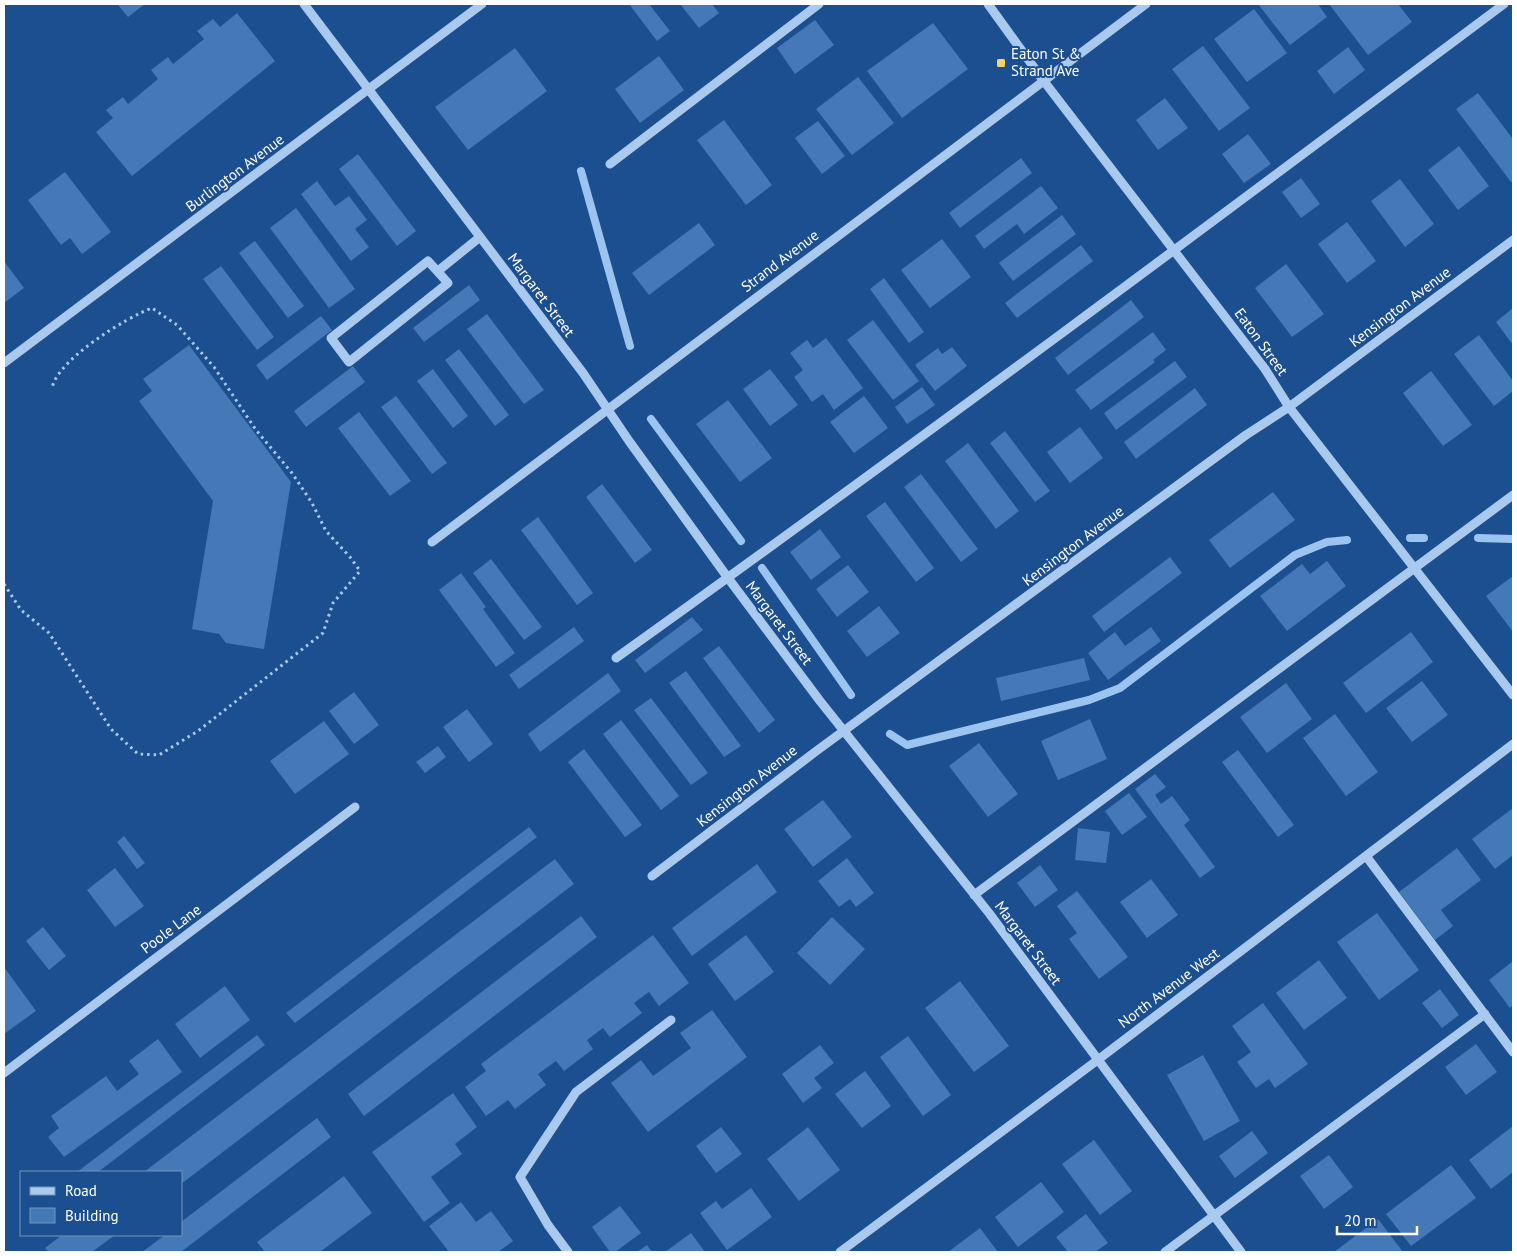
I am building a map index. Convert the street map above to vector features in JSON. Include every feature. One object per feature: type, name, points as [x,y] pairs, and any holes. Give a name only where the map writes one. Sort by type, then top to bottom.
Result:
[{"type":"street","name":"Margaret Street","points":[[304,4],[608,408],[629,442],[728,578],[844,731],[974,895],[1099,1059],[1241,1252]]},
{"type":"street","name":"Burlington Avenue","points":[[4,363],[482,4]]},
{"type":"street","points":[[610,164],[819,4]]},
{"type":"street","name":"Eaton Street","points":[[988,4],[1043,80],[1265,369],[1289,407],[1513,695]]},
{"type":"street","name":"Strand Avenue","points":[[432,542],[1146,4]]},
{"type":"street","points":[[616,658],[728,578],[1174,250],[1504,4]]},
{"type":"street","points":[[438,272],[480,237]]},
{"type":"street","name":"Kensington Avenue","points":[[652,876],[844,731],[1246,435],[1289,407],[1513,240]]},
{"type":"street","points":[[428,261],[438,272],[448,283],[349,362],[331,338],[428,261]]},
{"type":"street","points":[[974,895],[1513,496]]},
{"type":"street","name":"North Avenue West","points":[[840,1252],[1099,1059],[1513,744]]},
{"type":"street","name":"Poole Lane","points":[[4,1073],[355,807]]},
{"type":"street","points":[[1366,856],[1513,1052]]},
{"type":"street","points":[[1165,1252],[1485,1014]]},
{"type":"street","points":[[568,1252],[548,1225],[520,1177],[576,1092],[670,1020]]},
{"type":"path","points":[[4,584],[21,610],[49,633],[111,729],[138,754],[159,755],[198,731],[323,633],[334,603],[360,571],[326,531],[312,503],[292,473],[256,430],[214,366],[178,325],[152,308],[132,315],[94,341],[67,364],[52,384],[52,389]]},
{"type":"building","points":[[117,4],[145,4],[128,17]]},
{"type":"building","points":[[629,4],[649,4],[670,31],[657,41]]},
{"type":"building","points":[[680,4],[712,4],[719,13],[699,28]]},
{"type":"building","points":[[1258,4],[1318,4],[1327,17],[1290,45]]},
{"type":"building","points":[[1329,4],[1398,4],[1412,22],[1368,55]]},
{"type":"building","points":[[1254,9],[1287,53],[1247,82],[1214,39]]},
{"type":"building","points":[[237,13],[275,61],[132,176],[96,132],[113,118],[106,110],[123,97],[128,104],[158,79],[151,70],[168,57],[173,64],[204,39],[197,31],[213,19],[220,27]]},
{"type":"building","points":[[815,20],[834,45],[795,74],[777,48]]},
{"type":"building","points":[[933,23],[968,69],[902,118],[867,71]]},
{"type":"building","points":[[1203,46],[1250,108],[1219,131],[1172,69]]},
{"type":"building","points":[[1348,47],[1365,70],[1334,94],[1317,71]]},
{"type":"building","points":[[515,48],[547,91],[468,150],[435,107]]},
{"type":"building","points":[[659,56],[684,90],[640,123],[615,89]]},
{"type":"building","points":[[858,77],[894,123],[852,155],[816,109]]},
{"type":"building","points":[[1478,93],[1513,139],[1513,181],[1511,182],[1456,109]]},
{"type":"building","points":[[1165,98],[1188,128],[1158,150],[1136,120]]},
{"type":"building","points":[[724,120],[772,185],[746,205],[697,140]]},
{"type":"building","points":[[818,121],[845,156],[822,174],[795,138]]},
{"type":"building","points":[[1248,134],[1271,164],[1244,183],[1222,154]]},
{"type":"building","points":[[1459,146],[1489,186],[1458,210],[1428,170]]},
{"type":"building","points":[[358,154],[416,231],[397,246],[339,169]]},
{"type":"building","points":[[1021,158],[1032,173],[960,228],[949,213]]},
{"type":"building","points":[[65,172],[111,232],[82,254],[70,238],[61,245],[28,200]]},
{"type":"building","points":[[1301,178],[1320,204],[1301,218],[1282,192]]},
{"type":"building","points":[[1400,179],[1434,224],[1405,247],[1371,201]]},
{"type":"building","points":[[317,181],[335,206],[349,196],[367,220],[355,229],[369,247],[351,261],[301,194]]},
{"type":"building","points":[[1041,186],[1058,208],[1024,234],[1017,224],[984,249],[975,236]]},
{"type":"building","points":[[296,208],[355,289],[329,308],[270,228]]},
{"type":"building","points":[[1062,215],[1076,234],[1013,281],[999,263]]},
{"type":"building","points":[[1347,222],[1376,261],[1347,283],[1318,244]]},
{"type":"building","points":[[699,223],[715,245],[649,295],[632,273]]},
{"type":"building","points":[[942,239],[971,277],[930,308],[901,270]]},
{"type":"building","points":[[255,241],[304,306],[288,318],[239,253]]},
{"type":"building","points":[[1081,245],[1093,261],[1017,318],[1005,303]]},
{"type":"building","points":[[4,261],[24,288],[4,303]]},
{"type":"building","points":[[1286,264],[1324,314],[1292,337],[1255,288]]},
{"type":"building","points":[[221,266],[274,337],[257,350],[203,279]]},
{"type":"building","points":[[884,278],[924,332],[909,343],[870,289]]},
{"type":"building","points":[[469,285],[480,300],[424,342],[413,328]]},
{"type":"building","points":[[1131,300],[1144,317],[1068,375],[1055,358]]},
{"type":"building","points":[[1513,308],[1513,345],[1496,322]]},
{"type":"building","points":[[487,314],[544,390],[524,404],[467,329]]},
{"type":"building","points":[[321,316],[332,330],[267,380],[256,365]]},
{"type":"building","points":[[873,320],[919,381],[893,400],[847,340]]},
{"type":"building","points":[[1153,332],[1166,350],[1153,360],[1155,362],[1091,410],[1075,390]]},
{"type":"building","points":[[1479,335],[1513,381],[1513,391],[1494,406],[1454,354]]},
{"type":"building","points":[[826,338],[863,388],[834,410],[823,394],[812,402],[794,377],[803,370],[790,353],[807,340],[813,348]]},
{"type":"building","points":[[189,345],[291,482],[264,649],[226,643],[219,634],[192,629],[213,501],[139,401],[152,391],[143,379]]},
{"type":"building","points":[[952,347],[967,366],[935,391],[915,365],[938,348],[942,354]]},
{"type":"building","points":[[459,349],[509,415],[495,426],[445,360]]},
{"type":"building","points":[[1175,361],[1187,377],[1116,430],[1104,413]]},
{"type":"building","points":[[353,366],[365,382],[306,427],[294,411]]},
{"type":"building","points":[[433,369],[468,416],[453,428],[417,381]]},
{"type":"building","points":[[770,369],[798,405],[770,426],[743,389]]},
{"type":"building","points":[[1431,371],[1472,425],[1443,446],[1403,393]]},
{"type":"building","points":[[922,387],[935,405],[907,424],[895,407]]},
{"type":"building","points":[[1195,388],[1207,405],[1136,459],[1124,442]]},
{"type":"building","points":[[396,396],[447,463],[432,474],[381,407]]},
{"type":"building","points":[[864,396],[888,428],[854,453],[830,422]]},
{"type":"building","points":[[728,400],[772,458],[740,482],[696,424]]},
{"type":"building","points":[[359,412],[411,481],[390,496],[338,428]]},
{"type":"building","points":[[1080,427],[1103,458],[1070,483],[1047,452]]},
{"type":"building","points":[[1005,431],[1050,491],[1035,502],[990,443]]},
{"type":"building","points":[[968,443],[1019,511],[996,529],[945,461]]},
{"type":"building","points":[[921,474],[978,549],[961,562],[904,487]]},
{"type":"building","points":[[602,484],[652,550],[635,563],[586,497]]},
{"type":"building","points":[[1273,492],[1295,520],[1230,568],[1209,540]]},
{"type":"building","points":[[885,502],[934,568],[916,582],[866,516]]},
{"type":"building","points":[[538,517],[593,593],[577,605],[521,530]]},
{"type":"building","points":[[820,529],[841,557],[811,580],[790,552]]},
{"type":"building","points":[[1170,557],[1182,573],[1104,632],[1092,616]]},
{"type":"building","points":[[491,559],[542,627],[524,640],[473,573]]},
{"type":"building","points":[[1327,561],[1346,586],[1287,631],[1260,596],[1302,564],[1310,574]]},
{"type":"building","points":[[848,565],[869,592],[837,617],[816,589]]},
{"type":"building","points":[[461,573],[486,607],[483,609],[515,653],[496,667],[439,590]]},
{"type":"building","points":[[1513,576],[1513,632],[1486,596]]},
{"type":"building","points":[[879,606],[900,633],[867,657],[847,631]]},
{"type":"building","points":[[692,617],[703,630],[645,673],[635,660]]},
{"type":"building","points":[[574,627],[584,641],[519,689],[509,675]]},
{"type":"building","points":[[1151,627],[1161,641],[1108,680],[1088,653],[1115,632],[1125,646]]},
{"type":"building","points":[[1411,632],[1433,662],[1366,713],[1343,683]]},
{"type":"building","points":[[719,646],[775,720],[759,733],[703,658]]},
{"type":"building","points":[[1084,658],[1090,680],[1001,701],[996,678]]},
{"type":"building","points":[[686,671],[741,746],[724,757],[669,683]]},
{"type":"building","points":[[608,673],[621,691],[540,752],[528,734]]},
{"type":"building","points":[[1422,681],[1448,715],[1412,742],[1386,708]]},
{"type":"building","points":[[1286,683],[1312,719],[1267,753],[1240,717]]},
{"type":"building","points":[[354,692],[379,725],[354,744],[329,711]]},
{"type":"building","points":[[651,698],[708,773],[691,785],[634,710]]},
{"type":"building","points":[[467,709],[493,744],[469,762],[443,727]]},
{"type":"building","points":[[1335,714],[1378,772],[1346,796],[1303,738]]},
{"type":"building","points":[[1090,719],[1107,759],[1058,780],[1041,741]]},
{"type":"building","points":[[621,720],[679,796],[661,810],[603,734]]},
{"type":"building","points":[[324,721],[349,754],[295,794],[270,761]]},
{"type":"building","points":[[979,743],[1018,794],[988,817],[949,766]]},
{"type":"building","points":[[438,746],[446,757],[425,773],[416,762]]},
{"type":"building","points":[[584,749],[642,825],[625,837],[568,762]]},
{"type":"building","points":[[1238,750],[1294,825],[1278,837],[1222,762]]},
{"type":"building","points":[[1155,774],[1166,787],[1155,795],[1161,804],[1172,796],[1190,820],[1184,825],[1215,867],[1200,878],[1135,789]]},
{"type":"building","points":[[1129,793],[1147,817],[1122,835],[1105,811]]},
{"type":"building","points":[[823,800],[852,837],[813,867],[784,829]]},
{"type":"building","points":[[1513,808],[1513,855],[1495,869],[1472,839]]},
{"type":"building","points":[[529,827],[537,837],[295,1023],[286,1013]]},
{"type":"building","points":[[1078,828],[1110,832],[1106,863],[1075,860]]},
{"type":"building","points":[[124,836],[145,863],[137,869],[117,842]]},
{"type":"building","points":[[1457,848],[1481,880],[1441,910],[1453,926],[1435,940],[1399,892]]},
{"type":"building","points":[[847,858],[874,893],[856,907],[850,899],[839,907],[818,881]]},
{"type":"building","points":[[555,859],[574,884],[182,1183],[182,1171],[145,1171]]},
{"type":"building","points":[[757,864],[777,892],[692,956],[672,928]]},
{"type":"building","points":[[1040,865],[1058,890],[1035,907],[1017,883]]},
{"type":"building","points":[[115,868],[144,906],[115,927],[87,890]]},
{"type":"building","points":[[1151,879],[1178,915],[1147,938],[1120,902]]},
{"type":"building","points":[[1077,891],[1128,957],[1099,979],[1069,939],[1077,933],[1057,906]]},
{"type":"building","points":[[1377,913],[1419,970],[1379,1000],[1337,942]]},
{"type":"building","points":[[581,916],[597,937],[364,1116],[348,1094]]},
{"type":"building","points":[[832,917],[865,949],[830,985],[797,953]]},
{"type":"building","points":[[43,927],[66,956],[49,970],[26,941]]},
{"type":"building","points":[[653,935],[689,983],[659,1006],[649,992],[634,1003],[642,1013],[610,1037],[603,1028],[587,1040],[593,1049],[564,1071],[556,1061],[538,1074],[546,1085],[515,1109],[508,1100],[486,1116],[465,1087],[486,1071],[481,1064]]},
{"type":"building","points":[[746,935],[774,972],[735,1001],[708,964]]},
{"type":"building","points":[[1319,960],[1347,998],[1304,1030],[1276,993]]},
{"type":"building","points":[[1513,961],[1513,1005],[1510,1008],[1489,980]]},
{"type":"building","points":[[4,967],[36,1011],[4,1034]]},
{"type":"building","points":[[960,981],[1009,1046],[974,1072],[925,1008]]},
{"type":"building","points":[[225,986],[250,1020],[200,1058],[175,1024]]},
{"type":"building","points":[[1440,989],[1459,1015],[1442,1028],[1422,1003]]},
{"type":"building","points":[[1263,1003],[1308,1064],[1275,1088],[1269,1079],[1256,1088],[1237,1062],[1251,1052],[1232,1026]]},
{"type":"building","points":[[712,1010],[747,1057],[648,1132],[611,1083],[641,1060],[653,1076],[691,1048],[680,1033]]},
{"type":"building","points":[[257,1035],[265,1045],[99,1171],[78,1171]]},
{"type":"building","points":[[908,1036],[951,1095],[923,1116],[880,1057]]},
{"type":"building","points":[[158,1039],[182,1072],[64,1157],[48,1137],[59,1128],[51,1116],[106,1076],[117,1091],[139,1074],[129,1061]]},
{"type":"building","points":[[1476,1044],[1497,1072],[1466,1095],[1445,1067]]},
{"type":"building","points":[[820,1045],[834,1063],[814,1078],[822,1088],[803,1103],[782,1074]]},
{"type":"building","points":[[1203,1055],[1240,1121],[1204,1141],[1167,1075]]},
{"type":"building","points":[[865,1071],[891,1106],[862,1128],[835,1094]]},
{"type":"building","points":[[453,1093],[477,1127],[455,1144],[462,1154],[431,1177],[450,1203],[424,1222],[372,1152]]},
{"type":"building","points":[[317,1118],[331,1137],[181,1252],[142,1252],[164,1236],[182,1236],[182,1221]]},
{"type":"building","points":[[1513,1126],[1513,1172],[1491,1189],[1469,1160]]},
{"type":"building","points":[[721,1127],[742,1154],[716,1173],[696,1146]]},
{"type":"building","points":[[808,1127],[840,1170],[799,1201],[767,1159]]},
{"type":"building","points":[[1252,1131],[1268,1153],[1235,1178],[1219,1156]]},
{"type":"building","points":[[1094,1140],[1132,1191],[1100,1215],[1062,1164]]},
{"type":"building","points":[[1329,1155],[1353,1187],[1324,1209],[1300,1176]]},
{"type":"building","points":[[1451,1165],[1476,1198],[1411,1246],[1386,1214]]},
{"type":"building","points":[[344,1176],[372,1213],[320,1252],[265,1252],[257,1242]]},
{"type":"building","points":[[1041,1182],[1064,1212],[1018,1247],[995,1217]]},
{"type":"building","points":[[751,1188],[772,1217],[727,1250],[700,1213],[716,1201],[722,1209]]},
{"type":"building","points":[[461,1202],[476,1222],[491,1211],[513,1241],[498,1252],[449,1252],[429,1226]]},
{"type":"building","points":[[620,1206],[641,1233],[615,1252],[610,1252],[592,1227]]},
{"type":"building","points":[[1086,1214],[1108,1243],[1095,1252],[1068,1252],[1056,1237]]},
{"type":"building","points":[[1378,1219],[1403,1252],[1334,1252]]},
{"type":"building","points":[[980,1228],[998,1252],[948,1252]]},
{"type":"building","points":[[691,1233],[705,1252],[665,1252]]},
{"type":"building","points":[[61,1236],[114,1236],[92,1252],[49,1252],[45,1248]]},
{"type":"building","points":[[647,1245],[652,1252],[637,1252]]},
{"type":"waterway","points":[[581,171],[630,346]]},
{"type":"waterway","points":[[651,419],[741,541]]},
{"type":"waterway","points":[[1410,538],[1424,538]]},
{"type":"waterway","points":[[1478,538],[1513,539]]},
{"type":"waterway","points":[[890,734],[907,745],[1089,700],[1120,688],[1295,555],[1327,542],[1347,540]]},
{"type":"waterway","points":[[762,568],[851,695]]},
{"type":"place","name":"Eaton St & Strand Ave","points":[[1001,63]]}]
